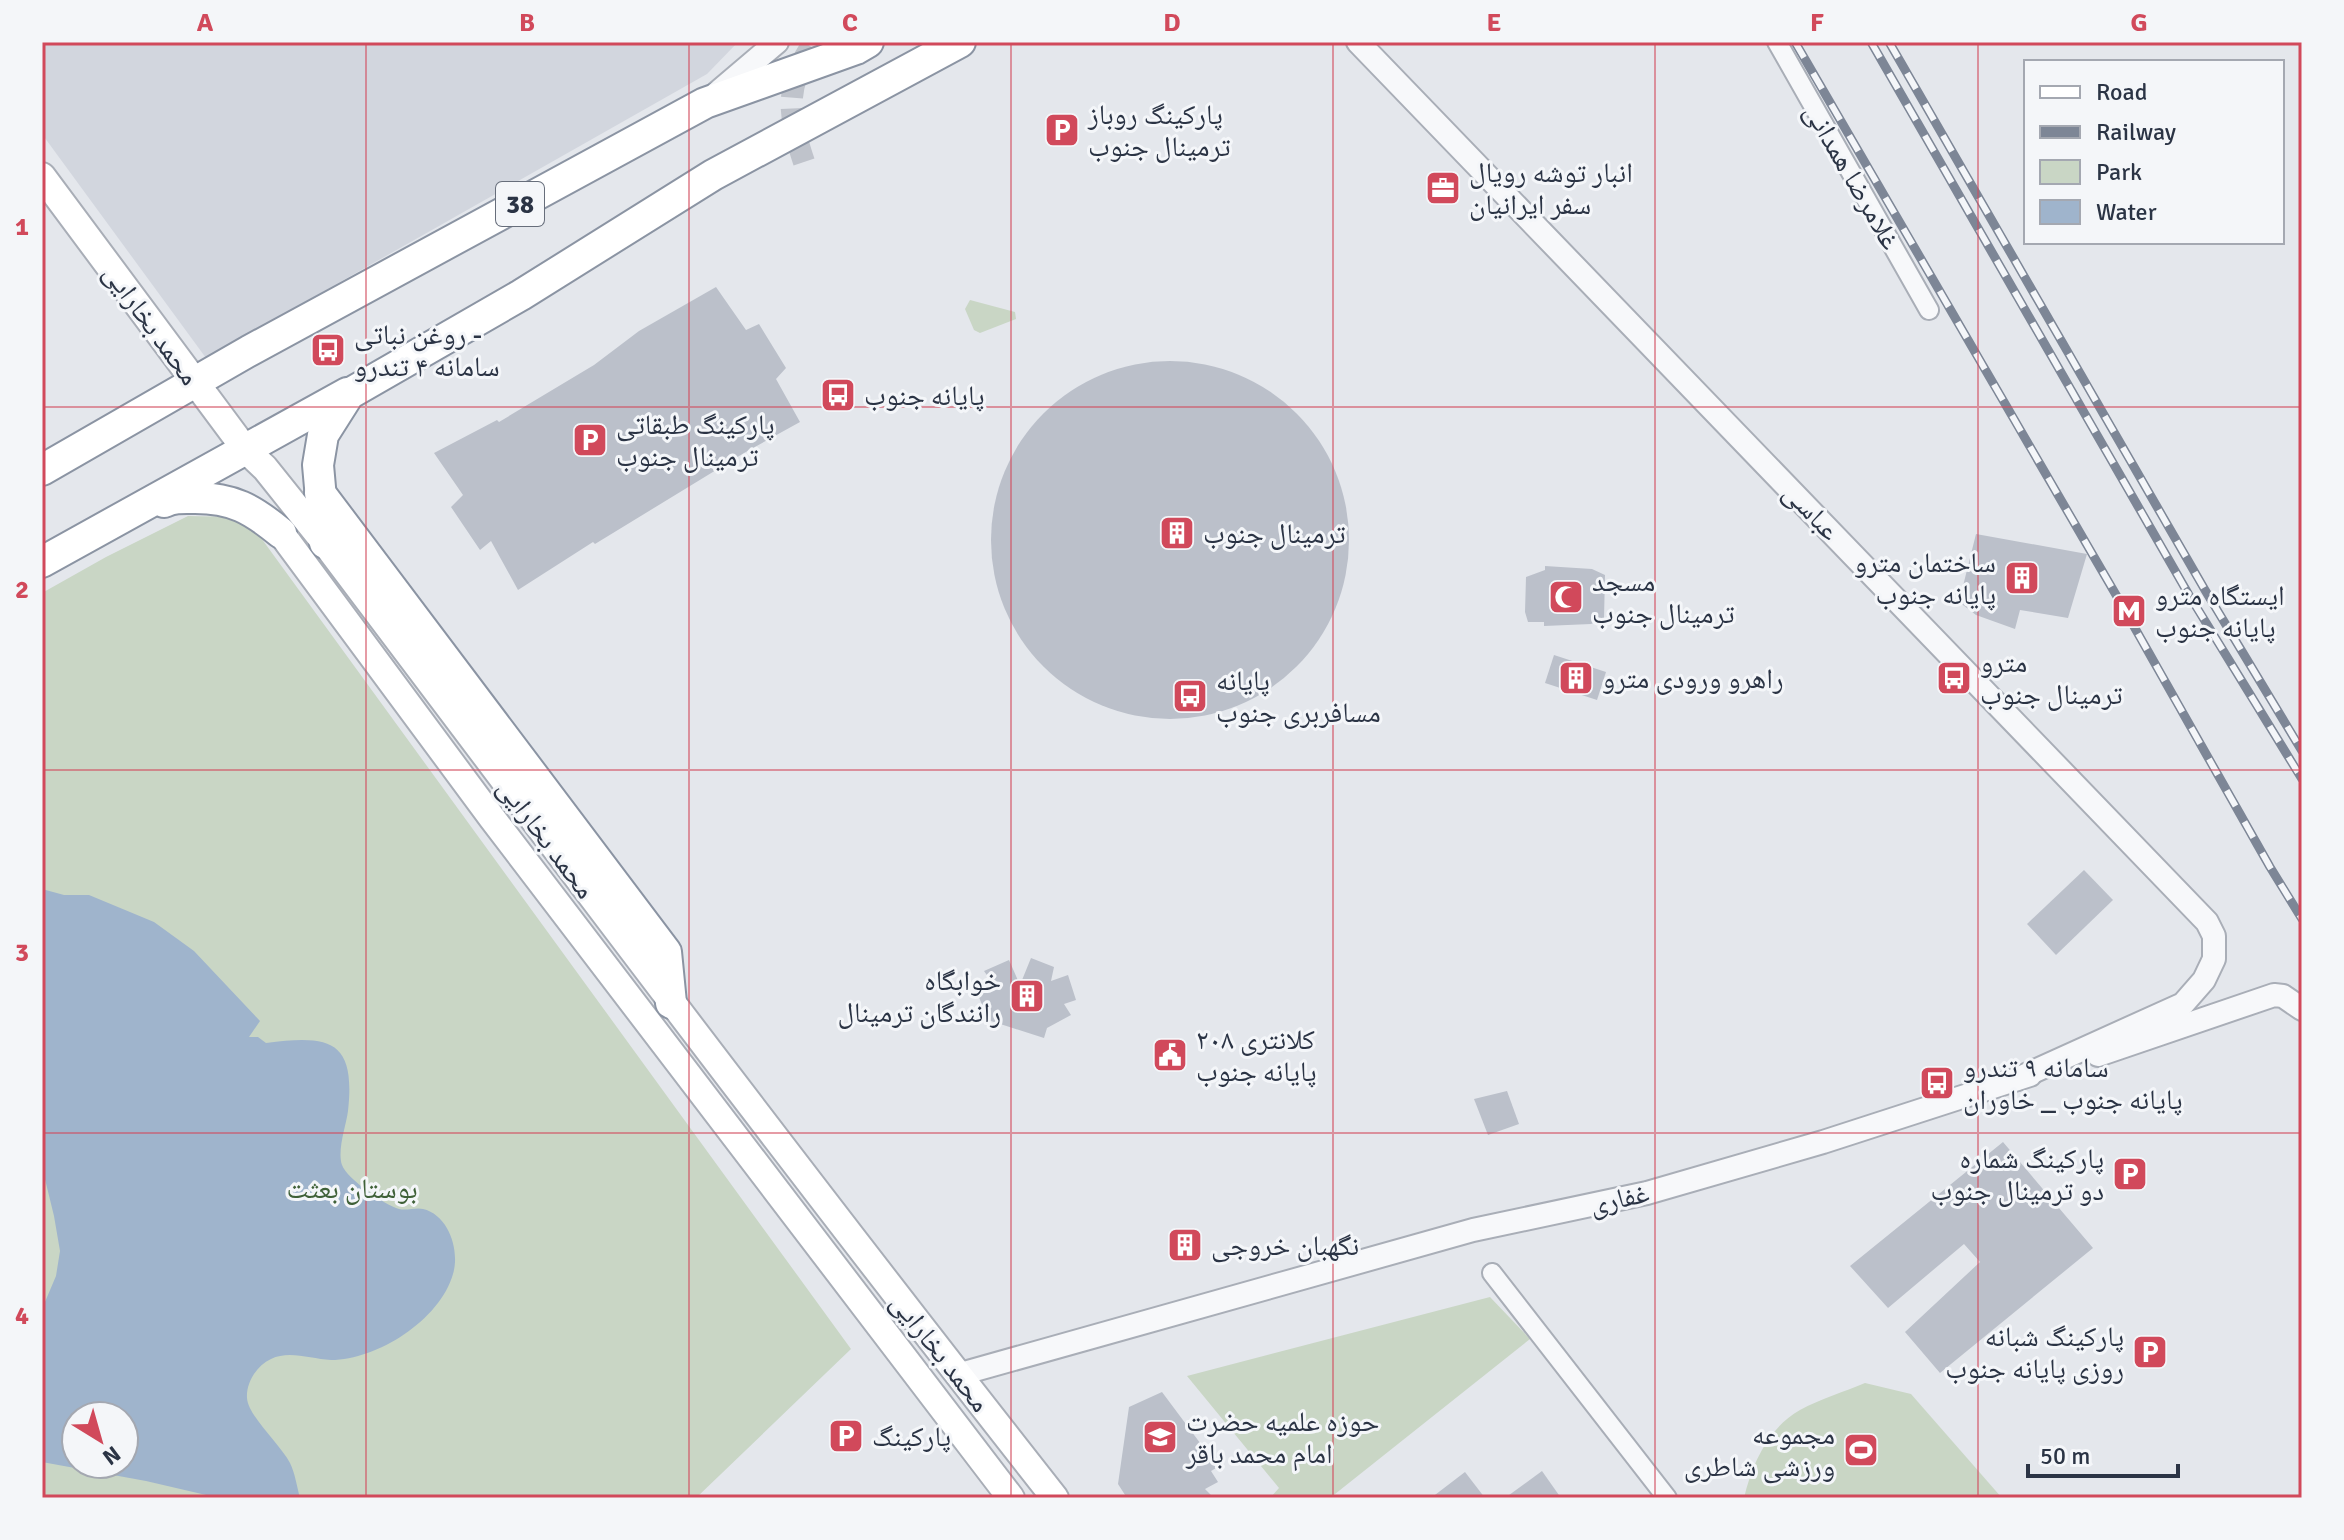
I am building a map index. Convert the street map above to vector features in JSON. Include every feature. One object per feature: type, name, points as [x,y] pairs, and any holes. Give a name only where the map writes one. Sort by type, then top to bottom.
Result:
[{"type":"highway","points":[[325,543],[318,465],[323,435],[349,394],[521,295],[713,175],[960,42]]},
{"type":"highway","name":"38","points":[[42,470],[249,351],[705,103],[862,45]]},
{"type":"highway","points":[[42,562],[436,344]]},
{"type":"highway","points":[[318,491],[666,952],[671,1003]]},
{"type":"highway","points":[[75,543],[174,498],[212,498],[234,502],[259,515],[281,533]]},
{"type":"main road","name":"محمد بخارایی","points":[[42,176],[245,449],[265,468],[325,543],[671,1003],[1055,1498]]},
{"type":"main road","name":"محمد بخارایی","points":[[281,533],[492,818],[1011,1498]]},
{"type":"main road","points":[[951,1420],[957,1375]]},
{"type":"street","points":[[705,103],[777,42]]},
{"type":"street","name":"عباسی","points":[[1358,42],[2207,922],[2214,936],[2214,959],[2204,980],[2183,1004],[2017,1079]]},
{"type":"street","name":"غلامرضا همدانی","points":[[1777,42],[1929,310]]},
{"type":"street","name":"غفاری","points":[[957,1375],[1473,1230],[1647,1193],[1823,1142],[2146,1041],[2274,995],[2283,996],[2302,1009]]},
{"type":"street","points":[[1492,1273],[1667,1498]]},
{"type":"shaded area","points":[[42,42],[738,42],[707,74],[206,358],[42,134]]},
{"type":"green space","points":[[970,300],[1015,312],[1016,319],[980,333],[974,330],[965,309]]},
{"type":"green space","name":"بوستان بعثت","points":[[188,516],[248,520],[851,1349],[696,1498],[42,1498],[42,593]]},
{"type":"green space","points":[[1490,1297],[1530,1339],[1330,1498],[1270,1498],[1279,1488],[1187,1376]]},
{"type":"green space","name":"مجموعه ورزشی شاطری","points":[[1865,1383],[1911,1394],[2002,1498],[1744,1498],[1757,1460],[1779,1427],[1800,1410]]},
{"type":"water","points":[[42,889],[64,895],[89,895],[154,922],[194,951],[260,1021],[249,1037],[258,1037],[266,1043],[307,1040],[334,1047],[347,1069],[349,1087],[341,1145],[345,1171],[367,1191],[399,1209],[423,1209],[440,1218],[450,1235],[455,1265],[446,1291],[435,1307],[421,1321],[386,1345],[368,1353],[331,1360],[278,1356],[261,1366],[248,1387],[249,1405],[290,1463],[300,1498],[219,1498],[140,1480],[140,1400],[60,1400],[60,1465],[42,1462],[42,1309],[56,1276],[60,1251],[42,1167]]},
{"type":"building","name":"پارکینگ طبقاتی ترمینال جنوب","points":[[716,287],[746,330],[759,324],[786,368],[776,379],[800,422],[595,544],[593,542],[518,590],[491,541],[480,550],[451,507],[463,495],[434,453],[497,420],[499,422],[594,365],[639,331]]},
{"type":"building","points":[[1170,361],[1205,365],[1238,375],[1269,391],[1296,414],[1319,441],[1335,472],[1345,505],[1349,540],[1345,575],[1335,608],[1319,639],[1296,666],[1269,689],[1238,705],[1205,715],[1170,719],[1135,715],[1102,705],[1071,689],[1044,666],[1021,639],[1005,608],[995,575],[991,540],[995,505],[1005,472],[1021,441],[1044,414],[1071,391],[1102,375],[1135,365]]},
{"type":"building","name":"ساختمان مترو پایانه جنوب","points":[[1976,534],[2087,554],[2068,618],[2020,610],[2015,629],[1976,615],[1959,602]]},
{"type":"building","points":[[1545,566],[1592,569],[1605,575],[1604,619],[1591,624],[1544,626],[1544,622],[1528,622],[1525,612],[1526,577],[1545,570]]},
{"type":"building","name":"راهرو ورودی مترو","points":[[1554,655],[1606,672],[1597,700],[1545,683]]},
{"type":"building","points":[[2084,870],[2113,900],[2056,955],[2027,924]]},
{"type":"building","name":"خوابگاه رانندگان ترمینال","points":[[1031,958],[1054,967],[1051,981],[1068,975],[1076,1000],[1064,1004],[1071,1015],[1047,1028],[1044,1038],[988,1020],[977,992],[993,984],[984,971],[1009,960],[1020,985]]},
{"type":"building","points":[[1507,1091],[1519,1124],[1488,1135],[1474,1099]]},
{"type":"building","points":[[2003,1142],[2093,1248],[1940,1373],[1905,1332],[1980,1262],[1964,1244],[1888,1308],[1850,1266]]},
{"type":"building","name":"حوزه علمیه حضرت امام محمد باقر","points":[[1162,1392],[1218,1467],[1211,1471],[1218,1482],[1205,1489],[1214,1498],[1127,1498],[1118,1484],[1129,1407]]},
{"type":"building","points":[[1542,1471],[1561,1498],[1505,1498]]},
{"type":"building","points":[[1465,1472],[1485,1498],[1431,1498]]},
{"type":"tunnel","points":[[804,162],[792,115],[793,87],[814,42]]},
{"type":"railway","points":[[1795,42],[2302,919]]},
{"type":"railway","points":[[1871,42],[2189,595],[2302,779]]},
{"type":"railway","points":[[1889,42],[2205,590],[2302,751]]},
{"type":"place","name":"پارکینگ روباز ترمینال جنوب","points":[[1062,130]]},
{"type":"place","name":"انبار توشه رویال سفر ایرانیان","points":[[1443,188]]},
{"type":"place","name":"روغن نباتی - سامانه ۴ تندرو","points":[[328,350]]},
{"type":"place","name":"پایانه جنوب","points":[[838,395]]},
{"type":"place","name":"پارکینگ طبقاتی ترمینال جنوب","points":[[590,440]]},
{"type":"place","name":"ترمینال جنوب","points":[[1177,533]]},
{"type":"place","name":"ساختمان مترو پایانه جنوب","points":[[2022,578]]},
{"type":"place","name":"مسجد ترمینال جنوب","points":[[1566,597]]},
{"type":"place","name":"ایستگاه مترو پایانه جنوب","points":[[2129,611]]},
{"type":"place","name":"راهرو ورودی مترو","points":[[1576,678]]},
{"type":"place","name":"مترو ترمینال جنوب","points":[[1954,678]]},
{"type":"place","name":"پایانه مسافربری جنوب","points":[[1190,696]]},
{"type":"place","name":"خوابگاه رانندگان ترمینال","points":[[1027,996]]},
{"type":"place","name":"کلانتری ۲۰۸ پایانه جنوب","points":[[1170,1055]]},
{"type":"place","name":"سامانه ۹ تندرو پایانه جنوب _ خاوران","points":[[1937,1083]]},
{"type":"place","name":"پارکینگ شماره دو ترمینال جنوب","points":[[2130,1174]]},
{"type":"place","name":"نگهبان خروجی","points":[[1185,1245]]},
{"type":"place","name":"پارکینگ شبانه روزی پایانه جنوب","points":[[2150,1352]]},
{"type":"place","name":"پارکینگ","points":[[846,1436]]},
{"type":"place","name":"حوزه علمیه حضرت امام محمد باقر","points":[[1160,1437]]},
{"type":"place","name":"مجموعه ورزشی شاطری","points":[[1861,1450]]}]
